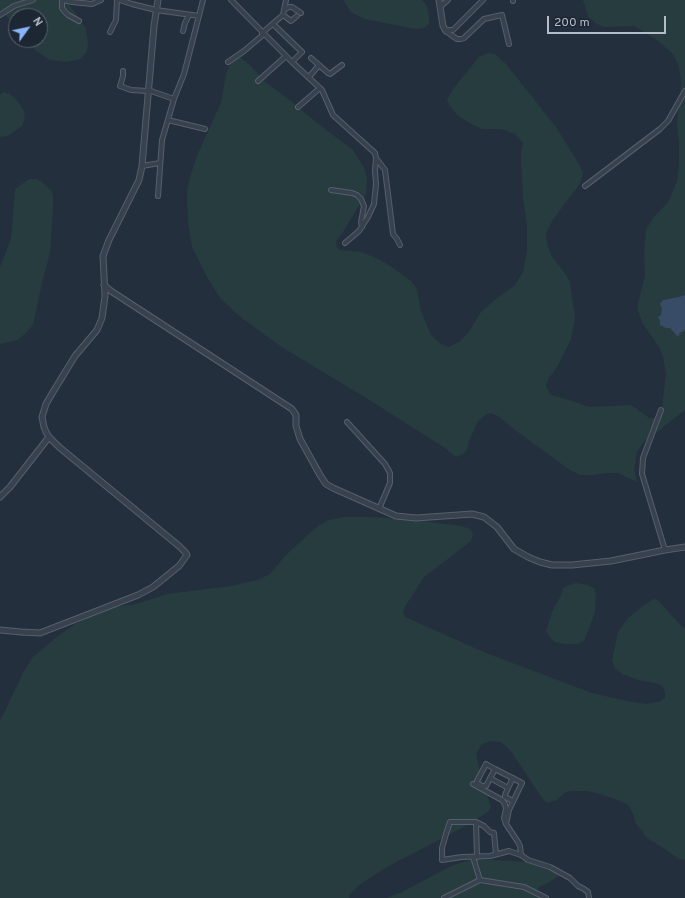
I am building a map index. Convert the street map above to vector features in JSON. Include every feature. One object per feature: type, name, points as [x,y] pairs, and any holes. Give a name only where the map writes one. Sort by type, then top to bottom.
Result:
[{"type":"street","points":[[0,15],[14,6],[33,0]]},
{"type":"street","points":[[79,21],[65,12],[62,8],[62,0],[92,4],[101,0]]},
{"type":"street","points":[[110,32],[116,20],[116,0]]},
{"type":"street","points":[[120,0],[156,10],[199,16]]},
{"type":"street","points":[[0,630],[40,633],[138,595],[154,587],[179,566],[187,555],[179,546],[59,447],[49,437],[44,427],[42,417],[46,404],[75,356],[97,330],[102,318],[105,296],[103,256],[139,180],[142,166],[148,91],[158,0]]},
{"type":"street","points":[[158,196],[162,140],[174,99],[184,74],[203,0]]},
{"type":"street","points":[[231,0],[320,88],[333,116],[375,153],[376,158],[384,170],[393,234],[400,245]]},
{"type":"street","points":[[283,13],[286,0]]},
{"type":"street","points":[[439,0],[443,26],[452,36],[457,39],[464,38],[484,19],[502,15],[509,44]]},
{"type":"street","points":[[440,7],[448,0]]},
{"type":"street","points":[[446,30],[454,30],[483,0]]},
{"type":"street","points":[[228,62],[244,51],[289,7],[292,7],[301,13]]},
{"type":"street","points":[[283,13],[291,21],[297,16]]},
{"type":"street","points":[[184,31],[185,23],[189,15]]},
{"type":"street","points":[[273,24],[302,52],[292,62]]},
{"type":"street","points":[[258,81],[286,56]]},
{"type":"street","points":[[311,58],[330,74],[342,65]]},
{"type":"street","points":[[308,77],[319,66]]},
{"type":"street","points":[[123,71],[120,86],[132,90],[148,91],[174,99]]},
{"type":"street","points":[[298,107],[320,88]]},
{"type":"street","points":[[585,186],[660,130],[668,121],[685,91]]},
{"type":"street","points":[[168,120],[206,130]]},
{"type":"street","points":[[345,243],[360,231],[374,204],[376,158]]},
{"type":"street","points":[[142,166],[160,163]]},
{"type":"street","points":[[331,190],[352,193],[361,199],[364,206],[364,213],[361,222],[362,227]]},
{"type":"street","points":[[104,284],[111,291],[292,409],[296,415],[296,426],[300,439],[326,484],[379,509],[396,516],[416,518],[472,514],[484,517],[497,527],[514,549],[528,558],[552,565],[572,565],[611,561],[685,547]]},
{"type":"street","points":[[661,410],[643,458],[642,474],[665,550]]},
{"type":"street","points":[[347,422],[386,464],[390,473],[390,483],[379,509]]},
{"type":"street","points":[[0,497],[10,487],[49,437]]},
{"type":"street","points":[[495,769],[486,786],[482,786],[477,783],[486,764],[522,783],[509,810],[506,824]]},
{"type":"street","points":[[490,778],[508,788]]},
{"type":"street","points":[[513,778],[505,794],[505,797],[513,801]]},
{"type":"street","points":[[473,784],[502,800],[505,804],[506,809],[504,818],[506,824],[518,842],[521,855]]},
{"type":"street","points":[[496,854],[494,833],[490,832],[484,826],[476,822],[450,822],[442,848],[442,860],[462,857],[490,856],[509,851],[521,855],[528,860],[550,867],[570,878],[578,886],[584,888],[588,892],[589,898]]},
{"type":"street","points":[[476,822],[475,857],[480,880]]},
{"type":"street","points":[[444,898],[480,880],[524,887],[546,898]]},
{"type":"green space","points":[[0,0],[67,0],[85,27],[88,42],[87,52],[80,59],[67,62],[50,60],[34,48],[48,48],[48,8],[8,8],[8,18],[0,9]]},
{"type":"green space","points":[[343,0],[422,0],[427,6],[429,24],[424,28],[415,29],[365,19],[351,12]]},
{"type":"green space","points":[[583,0],[685,0],[685,410],[644,442],[637,452],[634,469],[637,482],[618,473],[580,475],[570,470],[498,416],[491,413],[487,414],[478,421],[469,441],[467,450],[463,454],[456,457],[445,448],[363,396],[280,346],[238,315],[220,298],[207,277],[192,247],[188,222],[187,191],[190,177],[198,153],[221,103],[226,74],[231,61],[235,58],[241,58],[249,64],[264,81],[353,150],[365,169],[367,180],[366,194],[336,241],[337,247],[340,250],[362,252],[380,260],[411,281],[417,289],[421,311],[431,335],[442,345],[449,347],[459,342],[468,333],[481,312],[514,286],[523,272],[527,250],[527,225],[523,198],[521,157],[523,143],[515,134],[501,129],[482,129],[471,124],[458,116],[447,100],[453,89],[479,57],[488,53],[495,54],[506,64],[556,127],[583,173],[580,184],[552,221],[546,234],[547,243],[552,257],[570,282],[575,318],[571,339],[556,369],[548,379],[546,386],[551,395],[589,407],[631,405],[649,418],[656,418],[661,413],[666,374],[663,357],[659,347],[643,324],[638,311],[638,303],[645,276],[644,251],[646,230],[653,218],[669,201],[677,181],[679,146],[677,123],[681,83],[680,73],[678,64],[673,54],[657,40],[634,26],[604,27],[597,24],[589,18]]},
{"type":"green space","points":[[3,92],[10,94],[15,98],[24,111],[25,118],[22,126],[8,136],[0,137],[0,95]]},
{"type":"green space","points":[[29,179],[36,179],[42,182],[51,190],[53,196],[50,253],[33,325],[17,340],[0,344],[0,266],[11,238],[15,189]]},
{"type":"green space","points":[[344,517],[414,520],[461,526],[470,529],[473,534],[471,541],[423,578],[403,611],[405,617],[486,653],[592,693],[646,704],[659,702],[665,698],[665,692],[662,686],[622,674],[615,668],[612,660],[618,632],[628,618],[654,599],[659,601],[682,627],[685,628],[685,860],[679,859],[647,838],[635,822],[634,816],[627,804],[615,799],[587,791],[573,791],[566,792],[557,800],[547,803],[542,798],[511,751],[501,742],[491,741],[482,744],[476,754],[491,807],[488,812],[460,829],[385,868],[358,886],[350,894],[349,898],[0,898],[0,721],[24,671],[33,657],[59,635],[77,623],[97,613],[115,607],[136,604],[167,594],[231,586],[258,580],[270,574],[285,556],[318,526],[329,520]]},
{"type":"green space","points":[[575,583],[588,585],[595,589],[595,612],[584,641],[577,644],[554,642],[546,632],[552,612],[563,588]]},
{"type":"green space","points":[[475,859],[551,865],[558,868],[560,872],[559,876],[540,886],[535,893],[537,898],[386,898],[402,892],[451,866]]},
{"type":"water","points":[[685,295],[685,330],[680,333],[678,337],[670,328],[660,325],[658,317],[661,315],[662,309],[660,304],[663,300]]}]
